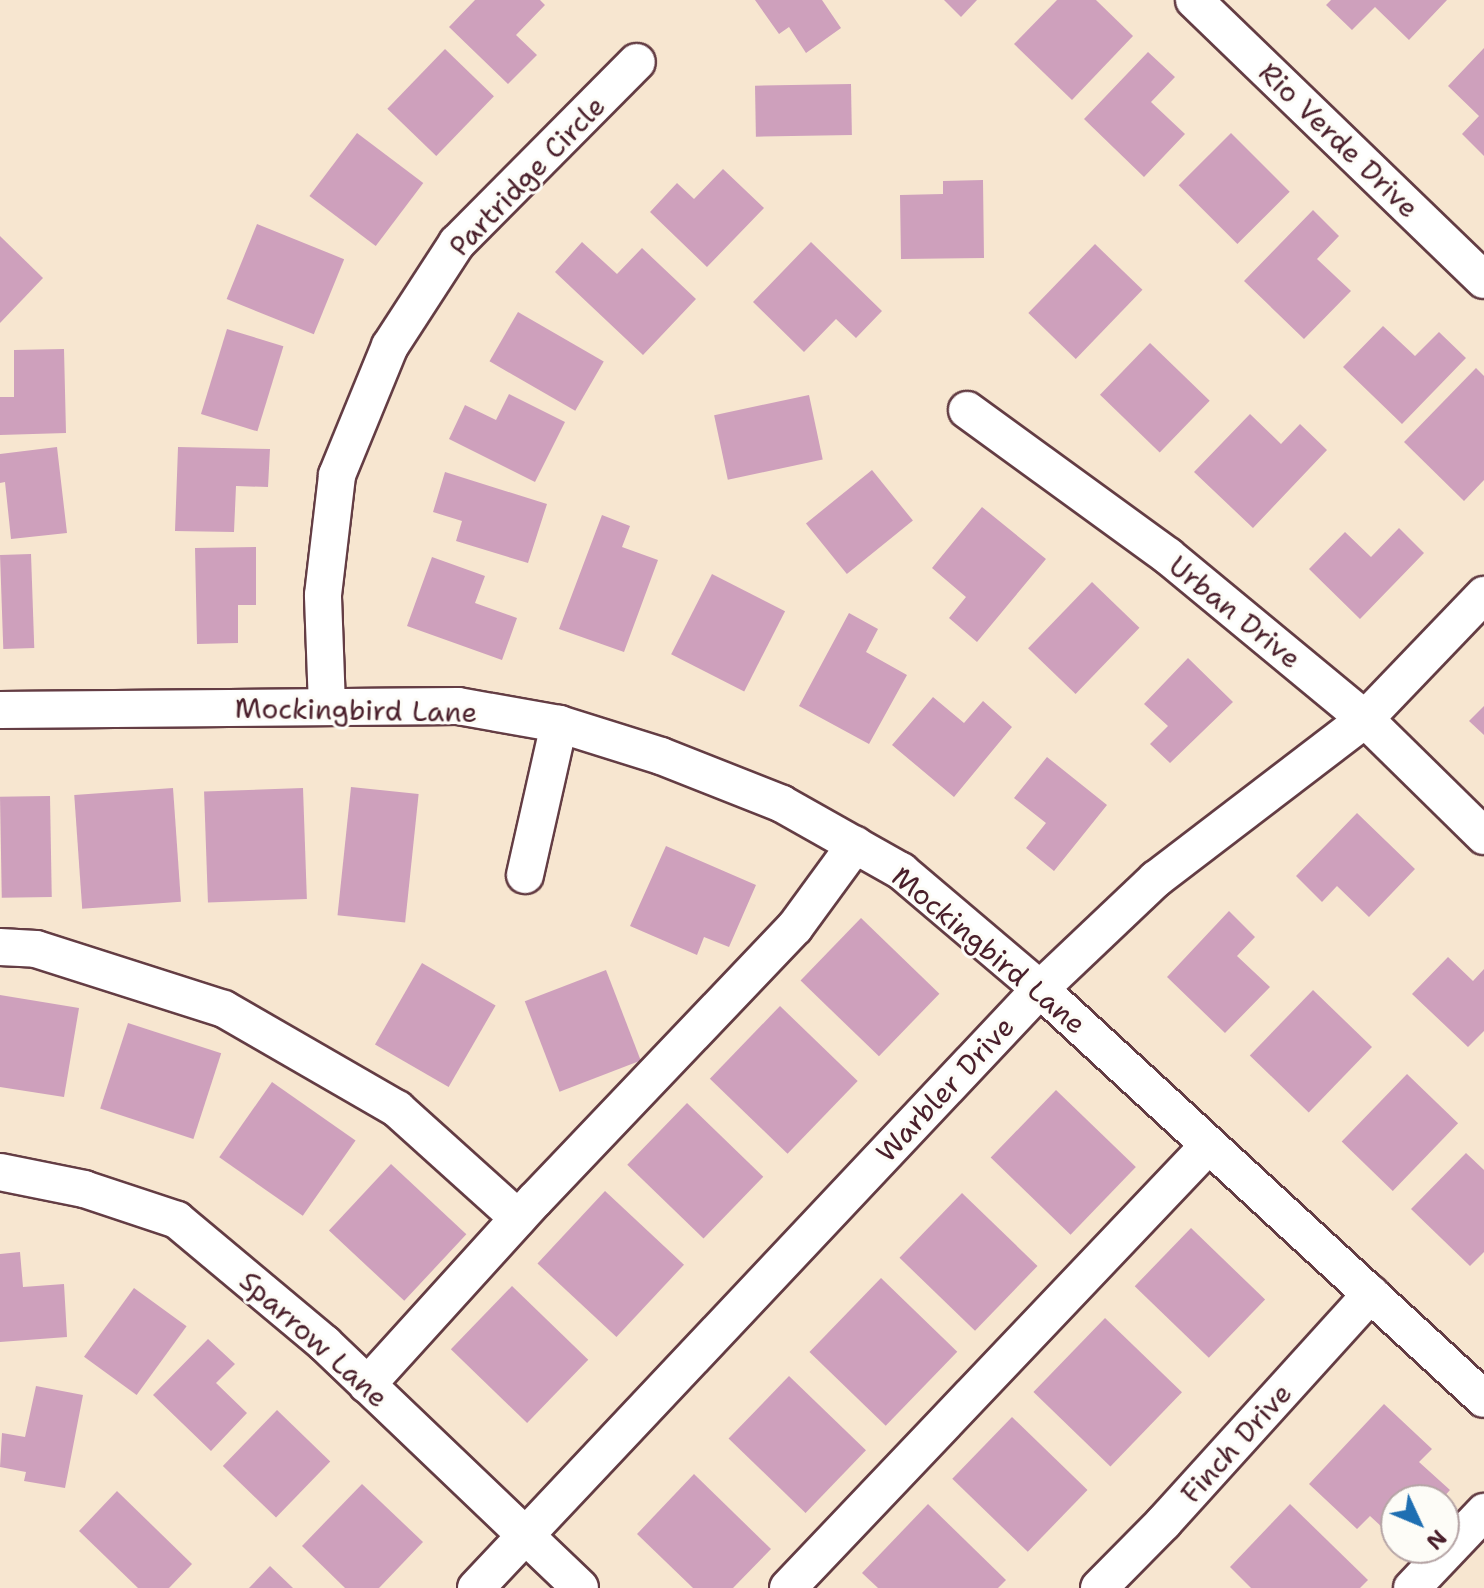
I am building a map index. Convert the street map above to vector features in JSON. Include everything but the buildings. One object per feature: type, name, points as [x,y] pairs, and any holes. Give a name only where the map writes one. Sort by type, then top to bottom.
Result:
[{"type":"street","name":"Rio Verde Drive","points":[[1194,0],[1484,280]]},
{"type":"street","name":"Partridge Circle","points":[[327,706],[323,595],[337,475],[390,346],[457,243],[637,62]]},
{"type":"street","name":"Urban Drive","points":[[967,410],[1168,556],[1365,719],[1484,836]]},
{"type":"street","name":"Warbler Drive","points":[[476,1588],[1040,989],[1156,879],[1365,719],[1484,595]]},
{"type":"street","name":"Mockingbird Lane","points":[[0,710],[458,706],[559,724],[661,756],[782,804],[901,871],[1040,989],[1484,1399]]},
{"type":"street","points":[[525,875],[559,724]]},
{"type":"street","points":[[367,1385],[518,1218],[795,927],[855,845]]},
{"type":"street","points":[[0,947],[36,949],[224,1009],[397,1109],[518,1218]]},
{"type":"street","points":[[788,1588],[1209,1145]]},
{"type":"street","name":"Sparrow Lane","points":[[0,1172],[84,1189],[177,1220],[324,1343],[580,1588]]},
{"type":"street","name":"Finch Drive","points":[[1099,1588],[1164,1522],[1371,1294]]},
{"type":"street","points":[[1412,1588],[1484,1512]]}]
